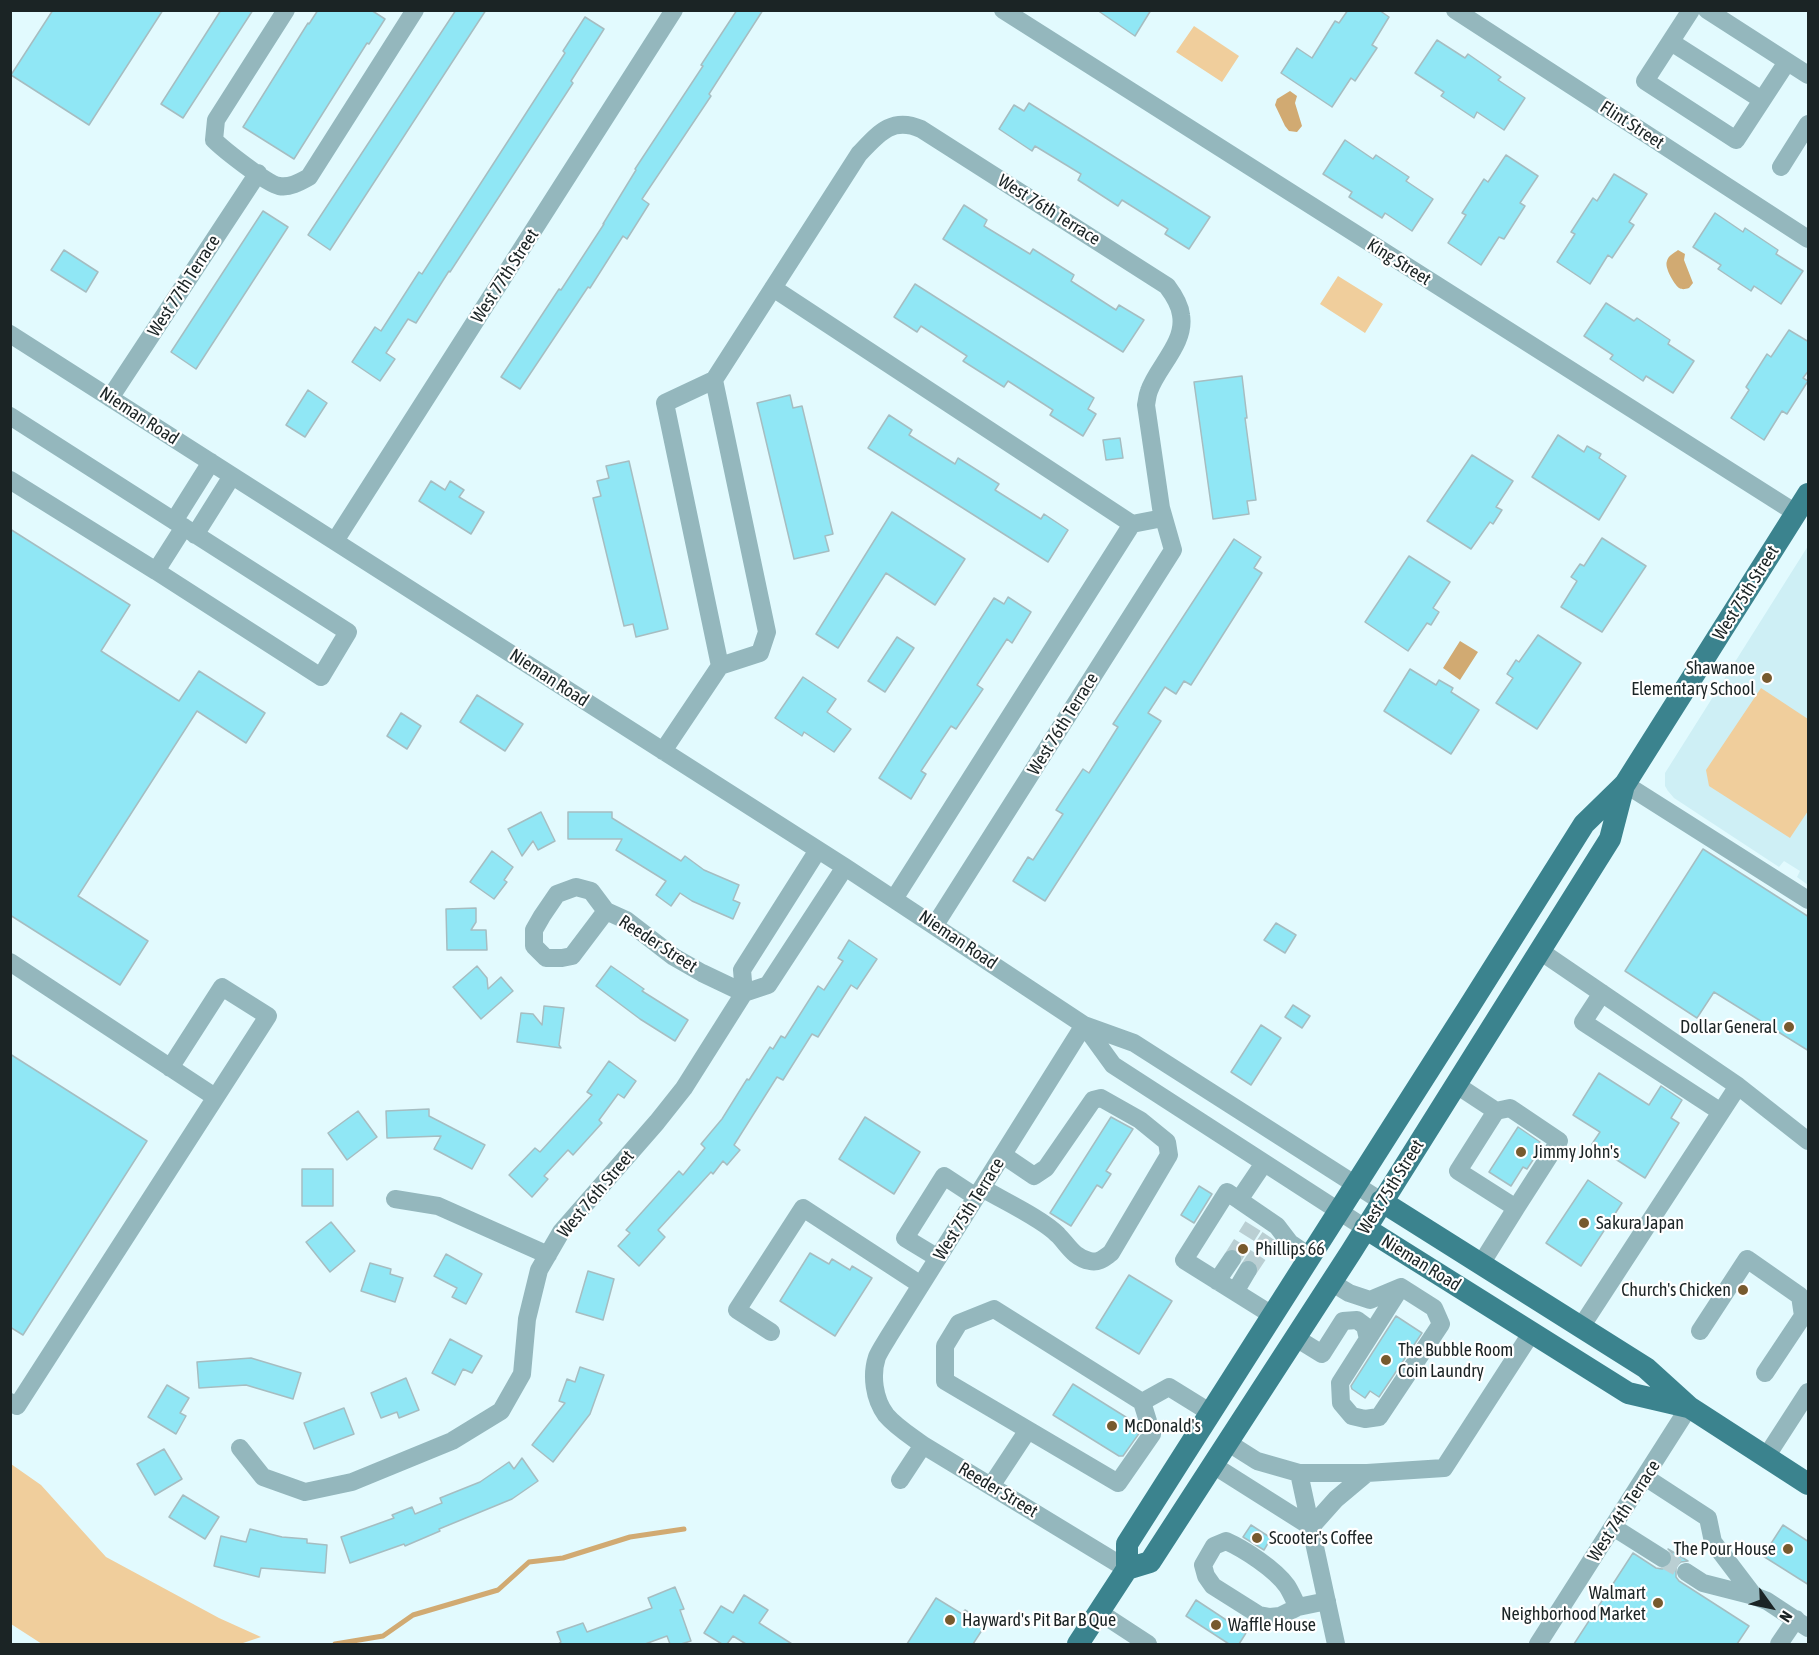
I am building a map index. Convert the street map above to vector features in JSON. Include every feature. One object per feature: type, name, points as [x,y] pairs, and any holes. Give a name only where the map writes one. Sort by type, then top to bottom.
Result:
[{"type":"main road","name":"West 75th Street","points":[[1078,1644],[1127,1569],[1126,1544],[1354,1185],[1584,824],[1625,784],[1809,494]]},
{"type":"main road","name":"West 75th Street","points":[[1127,1569],[1150,1562],[1296,1338],[1610,839],[1625,784]]},
{"type":"main road","name":"Nieman Road","points":[[1382,1202],[1646,1368],[1689,1407],[1809,1484]]},
{"type":"main road","name":"Nieman Road","points":[[1365,1228],[1628,1393],[1689,1407]]},
{"type":"street","points":[[286,10],[216,120],[214,140],[226,152],[277,186],[293,185],[309,177],[415,10]]},
{"type":"street","name":"West 77th Street","points":[[335,541],[674,10]]},
{"type":"street","name":"King Street","points":[[1003,10],[1796,513]]},
{"type":"street","name":"Flint Street","points":[[1455,10],[1809,239]]},
{"type":"street","points":[[1691,10],[1645,81],[1736,140],[1787,62]]},
{"type":"street","points":[[1707,10],[1809,75]]},
{"type":"street","points":[[1671,42],[1762,100]]},
{"type":"street","name":"West 76th Terrace","points":[[714,380],[859,154],[874,138],[887,128],[899,123],[910,124],[921,129],[1167,286],[1174,296],[1181,315],[1181,329],[1148,393],[1146,405],[1163,518],[1173,550],[935,926]]},
{"type":"street","points":[[1781,166],[1809,124]]},
{"type":"street","name":"West 77th Terrace","points":[[110,398],[258,174]]},
{"type":"street","points":[[773,288],[1132,524],[1163,518]]},
{"type":"street","name":"Nieman Road","points":[[10,334],[845,867],[1084,1025],[1134,1042],[1382,1202]]},
{"type":"street","points":[[663,752],[720,666],[760,653],[767,632],[714,380],[664,403],[720,666]]},
{"type":"street","points":[[10,416],[348,632],[321,677],[10,480]]},
{"type":"street","points":[[185,528],[211,462]]},
{"type":"street","points":[[156,571],[185,528],[232,476]]},
{"type":"street","points":[[894,899],[1132,524]]},
{"type":"street","points":[[1625,784],[1809,900]]},
{"type":"street","name":"West 76th Street","points":[[240,1448],[263,1477],[305,1492],[352,1482],[452,1441],[501,1410],[522,1374],[527,1319],[539,1270],[561,1232],[684,1088],[744,993],[742,969],[818,850]]},
{"type":"street","points":[[744,993],[768,985],[845,867]]},
{"type":"street","name":"Reeder Street","points":[[606,911],[626,920],[674,957],[744,993]]},
{"type":"street","points":[[1540,951],[1738,1086],[1809,1141]]},
{"type":"street","points":[[10,962],[215,1098]]},
{"type":"street","points":[[10,1401],[17,1406],[268,1016],[222,987],[170,1068]]},
{"type":"street","points":[[1602,993],[1583,1022],[1721,1112]]},
{"type":"street","name":"Nieman Road","points":[[1084,1025],[1113,1065],[1365,1228]]},
{"type":"street","name":"West 75th Terrace","points":[[878,1400],[873,1375],[878,1355],[1084,1025]]},
{"type":"street","points":[[1455,1084],[1496,1111]]},
{"type":"street","points":[[1581,1327],[1738,1086]]},
{"type":"street","points":[[938,1258],[905,1238],[944,1176],[1040,1222],[1057,1234],[1075,1254],[1089,1261],[1099,1261],[1111,1253],[1169,1155],[1167,1142],[1140,1120],[1101,1098],[1093,1100],[1046,1168],[1034,1176],[1003,1155]]},
{"type":"street","points":[[1481,1264],[1559,1141],[1510,1108],[1496,1111],[1458,1170],[1516,1208]]},
{"type":"street","points":[[1239,1200],[1264,1163]]},
{"type":"street","points":[[1272,1315],[1184,1260],[1227,1192],[1239,1200],[1257,1221],[1309,1256]]},
{"type":"street","points":[[394,1199],[438,1206],[548,1255]]},
{"type":"street","points":[[771,1332],[737,1310],[803,1208],[921,1285]]},
{"type":"street","points":[[1217,1281],[1232,1259]]},
{"type":"street","points":[[1700,1331],[1747,1259],[1800,1296],[1803,1316],[1765,1373]]},
{"type":"street","points":[[1235,1292],[1248,1270]]},
{"type":"street","points":[[1434,1308],[1450,1281]]},
{"type":"street","points":[[1331,1282],[1349,1293],[1370,1300],[1401,1287]]},
{"type":"street","points":[[1401,1287],[1434,1308],[1441,1324],[1379,1417],[1365,1419],[1352,1416],[1341,1403],[1340,1383],[1401,1287]]},
{"type":"street","points":[[994,1309],[1142,1402],[1152,1434],[1118,1483],[945,1381],[945,1346],[959,1323],[994,1309]]},
{"type":"street","points":[[1296,1338],[1322,1354],[1342,1321],[1357,1320],[1365,1326],[1368,1339]]},
{"type":"street","points":[[1227,1442],[1257,1461],[1299,1473],[1367,1473],[1444,1468],[1532,1332]]},
{"type":"street","points":[[1142,1402],[1169,1387],[1211,1413]]},
{"type":"street","points":[[1766,1457],[1809,1392]]},
{"type":"street","name":"Reeder Street","points":[[878,1400],[886,1415],[901,1430],[1127,1569]]},
{"type":"street","name":"West 74th Terrace","points":[[1538,1644],[1689,1407]]},
{"type":"street","points":[[991,1486],[1028,1430]]},
{"type":"street","points":[[900,1479],[923,1444]]},
{"type":"street","points":[[1213,1465],[1311,1527]]},
{"type":"street","points":[[1299,1473],[1336,1644]]},
{"type":"street","points":[[1311,1527],[1336,1499],[1367,1473]]},
{"type":"street","points":[[1645,1477],[1708,1518],[1713,1542],[1754,1596]]},
{"type":"street","points":[[1613,1527],[1662,1558]]},
{"type":"street","points":[[1298,1607],[1286,1584],[1242,1548],[1226,1541],[1214,1546],[1203,1565],[1206,1576],[1213,1586],[1259,1615],[1280,1616],[1298,1607],[1327,1601]]},
{"type":"street","points":[[1686,1572],[1703,1583],[1767,1601],[1802,1624],[1779,1644]]},
{"type":"street","points":[[1099,1612],[1148,1644]]},
{"type":"shaded area","points":[[1194,26],[1239,56],[1222,82],[1176,52]]},
{"type":"shaded area","points":[[1290,91],[1297,96],[1295,103],[1302,126],[1297,132],[1289,131],[1275,105],[1277,99]]},
{"type":"shaded area","points":[[1678,250],[1685,254],[1684,260],[1693,283],[1685,289],[1677,286],[1666,264],[1671,255]]},
{"type":"shaded area","points":[[1338,276],[1383,304],[1365,333],[1320,304]]},
{"type":"shaded area","name":"Shawanoe Elementary School","points":[[1808,546],[1808,885],[1797,877],[1800,871],[1784,861],[1779,867],[1674,798],[1665,786],[1665,773]]},
{"type":"shaded area","points":[[1460,641],[1478,652],[1460,680],[1443,668]]},
{"type":"shaded area","points":[[1761,688],[1808,719],[1808,811],[1790,838],[1709,786],[1706,770]]},
{"type":"shaded area","points":[[11,1464],[41,1485],[106,1557],[219,1618],[261,1637],[240,1644],[42,1644],[11,1624]]},
{"type":"building","points":[[53,10],[163,10],[89,125],[11,75]]},
{"type":"building","points":[[221,10],[253,10],[183,118],[161,104]]},
{"type":"building","points":[[318,10],[371,10],[385,19],[369,44],[367,43],[294,159],[243,127]]},
{"type":"building","points":[[456,10],[486,10],[330,250],[308,235]]},
{"type":"building","points":[[737,10],[763,10],[709,94],[711,96],[642,199],[649,204],[627,239],[623,236],[520,389],[501,377],[604,224],[635,169]]},
{"type":"building","points":[[1097,10],[1151,10],[1135,36]]},
{"type":"building","points":[[1348,10],[1379,10],[1389,17],[1372,45],[1377,48],[1355,81],[1351,78],[1332,107],[1281,73],[1297,48],[1312,58],[1335,21],[1339,23]]},
{"type":"building","points":[[585,17],[604,29],[571,81],[573,83],[416,323],[408,319],[386,353],[395,359],[380,381],[352,362],[375,327],[381,331],[419,272],[422,274],[565,53],[563,51]]},
{"type":"building","points":[[1437,40],[1465,58],[1468,54],[1501,77],[1498,80],[1525,98],[1504,130],[1477,112],[1474,118],[1441,96],[1444,92],[1415,73]]},
{"type":"building","points":[[1029,103],[1210,217],[1189,249],[1165,234],[1168,229],[1122,200],[1118,206],[1078,180],[1081,174],[1035,146],[1032,151],[999,129],[1014,105],[1024,111]]},
{"type":"building","points":[[1345,140],[1373,159],[1376,155],[1409,177],[1406,181],[1433,199],[1412,231],[1385,213],[1382,218],[1349,197],[1352,192],[1323,174]]},
{"type":"building","points":[[1506,155],[1538,176],[1520,203],[1525,206],[1504,239],[1499,237],[1481,265],[1448,243],[1466,215],[1462,213],[1484,179],[1488,182]]},
{"type":"building","points":[[1614,174],[1647,194],[1629,222],[1634,225],[1612,258],[1608,255],[1590,284],[1557,262],[1575,234],[1571,232],[1593,198],[1597,201]]},
{"type":"building","points":[[964,205],[987,220],[984,226],[1030,254],[1033,249],[1074,275],[1071,281],[1116,310],[1119,305],[1144,320],[1123,352],[943,239]]},
{"type":"building","points":[[263,211],[288,227],[196,369],[171,352]]},
{"type":"building","points":[[1715,213],[1743,232],[1745,228],[1778,250],[1776,254],[1803,271],[1781,304],[1754,286],[1751,291],[1718,269],[1721,265],[1693,247]]},
{"type":"building","points":[[64,250],[98,272],[86,292],[51,270]]},
{"type":"building","points":[[915,284],[1094,398],[1088,409],[1096,414],[1083,436],[1050,415],[1053,410],[1008,381],[1004,387],[963,361],[967,356],[921,326],[917,332],[894,317]]},
{"type":"building","points":[[1606,303],[1634,321],[1637,318],[1670,340],[1668,344],[1694,361],[1673,393],[1646,376],[1643,381],[1610,359],[1613,355],[1584,336]]},
{"type":"building","points":[[1789,330],[1809,342],[1809,370],[1803,378],[1808,381],[1787,414],[1782,411],[1764,440],[1731,418],[1749,390],[1746,387],[1767,354],[1771,357]]},
{"type":"building","points":[[1242,376],[1256,500],[1247,501],[1249,514],[1213,519],[1194,382]]},
{"type":"building","points":[[308,390],[327,403],[305,437],[286,425]]},
{"type":"building","points":[[790,395],[793,408],[802,406],[833,534],[825,536],[829,551],[794,559],[757,403]]},
{"type":"building","points":[[889,415],[912,430],[909,435],[955,464],[958,458],[999,484],[995,490],[1041,519],[1044,514],[1068,530],[1048,562],[868,448]]},
{"type":"building","points":[[1558,435],[1584,452],[1587,446],[1601,454],[1599,458],[1626,476],[1599,520],[1532,477]]},
{"type":"building","points":[[1120,438],[1123,458],[1106,460],[1103,440]]},
{"type":"building","points":[[1472,455],[1513,481],[1496,507],[1502,510],[1493,524],[1490,522],[1471,549],[1427,521]]},
{"type":"building","points":[[629,461],[668,629],[636,637],[633,624],[624,626],[593,498],[601,496],[597,481],[609,478],[606,466]]},
{"type":"building","points":[[431,481],[445,490],[450,481],[464,490],[459,497],[484,512],[471,534],[419,501]]},
{"type":"building","points":[[892,512],[965,559],[935,605],[886,573],[838,648],[816,634]]},
{"type":"building","points":[[10,529],[130,605],[101,651],[179,701],[199,671],[265,713],[246,743],[197,711],[78,896],[148,941],[120,985],[10,915]]},
{"type":"building","points":[[1602,538],[1646,566],[1602,632],[1561,607],[1577,581],[1571,577],[1580,564],[1584,566]]},
{"type":"building","points":[[1234,539],[1261,557],[1254,568],[1262,573],[1191,685],[1184,681],[1176,694],[1165,687],[1148,713],[1161,721],[1045,901],[1013,881],[1028,857],[1033,860],[1063,814],[1056,810],[1083,769],[1089,773],[1118,727],[1113,724]]},
{"type":"building","points":[[1409,556],[1450,582],[1433,608],[1439,612],[1431,625],[1427,623],[1408,651],[1365,622]]},
{"type":"building","points":[[1008,597],[1031,612],[1012,643],[1007,639],[977,685],[983,689],[956,729],[951,726],[921,771],[926,774],[911,799],[879,778],[994,598],[1004,604]]},
{"type":"building","points":[[1538,635],[1581,663],[1537,729],[1496,703],[1513,678],[1507,674],[1516,660],[1519,662]]},
{"type":"building","points":[[897,637],[914,648],[885,692],[868,681]]},
{"type":"building","points":[[1410,669],[1436,685],[1439,680],[1453,688],[1451,692],[1479,710],[1451,754],[1384,711]]},
{"type":"building","points":[[803,677],[836,699],[827,712],[851,729],[834,752],[804,732],[802,736],[775,718]]},
{"type":"building","points":[[477,695],[523,724],[505,751],[460,722]]},
{"type":"building","points":[[401,713],[421,726],[407,749],[387,736]]},
{"type":"building","points":[[541,812],[555,841],[538,850],[533,841],[522,856],[508,829]]},
{"type":"building","points":[[568,812],[612,812],[612,818],[681,861],[685,856],[704,870],[739,885],[733,900],[740,903],[733,919],[692,901],[680,893],[671,906],[656,895],[666,881],[616,850],[622,839],[568,839]]},
{"type":"building","points":[[1703,849],[1809,917],[1809,1051],[1714,992],[1697,1018],[1625,971]]},
{"type":"building","points":[[492,851],[513,867],[504,880],[507,882],[494,899],[470,882]]},
{"type":"building","points":[[476,908],[476,922],[471,930],[486,930],[487,950],[447,950],[446,909]]},
{"type":"building","points":[[1276,923],[1296,935],[1285,953],[1264,940]]},
{"type":"building","points":[[849,940],[877,959],[857,989],[851,985],[818,1037],[812,1034],[783,1080],[777,1077],[734,1145],[740,1150],[727,1165],[723,1161],[713,1174],[711,1172],[658,1230],[665,1237],[639,1266],[618,1246],[630,1233],[626,1230],[679,1171],[683,1175],[705,1148],[701,1144],[722,1119],[770,1047],[773,1049],[781,1036],[785,1038],[818,986],[824,990],[843,961],[838,958]]},
{"type":"building","points":[[477,966],[487,978],[488,989],[501,977],[513,991],[481,1019],[453,987]]},
{"type":"building","points":[[611,966],[644,989],[642,991],[688,1020],[675,1041],[640,1019],[596,986]]},
{"type":"building","points":[[1293,1005],[1310,1016],[1302,1028],[1285,1017]]},
{"type":"building","points":[[544,1006],[564,1008],[559,1045],[561,1048],[517,1042],[521,1013],[533,1014],[542,1025]]},
{"type":"building","points":[[1261,1025],[1281,1038],[1251,1085],[1231,1072]]},
{"type":"building","points":[[10,1054],[147,1141],[23,1335],[10,1327]]},
{"type":"building","points":[[609,1061],[636,1081],[624,1098],[618,1094],[599,1120],[602,1123],[573,1155],[568,1150],[544,1176],[548,1179],[532,1197],[509,1175],[535,1148],[540,1152],[592,1095],[587,1092]]},
{"type":"building","points":[[1599,1073],[1649,1105],[1661,1086],[1682,1100],[1671,1118],[1679,1123],[1645,1178],[1592,1144],[1600,1132],[1573,1115]]},
{"type":"building","points":[[429,1109],[429,1116],[485,1145],[472,1169],[434,1149],[441,1136],[387,1138],[386,1111]]},
{"type":"building","points":[[358,1111],[377,1137],[347,1160],[328,1133]]},
{"type":"building","points":[[865,1117],[920,1152],[894,1194],[839,1159]]},
{"type":"building","points":[[1111,1117],[1133,1129],[1106,1171],[1111,1174],[1102,1188],[1097,1185],[1071,1226],[1050,1213]]},
{"type":"building","name":"Jimmy John's","points":[[1518,1127],[1540,1142],[1535,1149],[1539,1151],[1527,1169],[1523,1167],[1511,1186],[1489,1172]]},
{"type":"building","points":[[302,1169],[333,1169],[333,1206],[302,1206]]},
{"type":"building","name":"Sakura Japan","points":[[1588,1180],[1622,1203],[1581,1266],[1546,1243]]},
{"type":"building","points":[[1199,1186],[1212,1194],[1194,1223],[1181,1215]]},
{"type":"building","points":[[331,1222],[355,1251],[330,1272],[306,1242]]},
{"type":"building","points":[[810,1253],[829,1264],[832,1259],[850,1270],[852,1266],[872,1278],[835,1336],[780,1301]]},
{"type":"building","points":[[446,1254],[482,1274],[466,1304],[452,1297],[457,1288],[434,1276]]},
{"type":"building","points":[[370,1263],[391,1269],[390,1274],[403,1278],[395,1302],[361,1291]]},
{"type":"building","points":[[588,1271],[614,1279],[603,1320],[576,1312]]},
{"type":"building","points":[[1129,1275],[1172,1301],[1139,1354],[1096,1328]]},
{"type":"building","name":"The Bubble Room Coin Laundry","points":[[1396,1316],[1422,1333],[1379,1397],[1370,1391],[1365,1398],[1351,1386]]},
{"type":"building","points":[[450,1339],[482,1356],[472,1373],[463,1369],[455,1385],[432,1373]]},
{"type":"building","points":[[251,1358],[301,1373],[293,1399],[246,1385],[199,1388],[197,1362]]},
{"type":"building","points":[[580,1367],[604,1375],[590,1414],[553,1462],[532,1445],[565,1403],[559,1401],[567,1379],[575,1382]]},
{"type":"building","points":[[406,1378],[419,1410],[399,1418],[397,1412],[381,1418],[371,1393]]},
{"type":"building","points":[[1073,1384],[1137,1424],[1140,1432],[1123,1456],[1119,1456],[1053,1415]]},
{"type":"building","points":[[167,1385],[189,1398],[180,1413],[186,1416],[176,1434],[148,1417]]},
{"type":"building","points":[[344,1408],[354,1434],[314,1449],[304,1423]]},
{"type":"building","points":[[164,1449],[182,1479],[155,1495],[137,1464]]},
{"type":"building","points":[[522,1458],[538,1481],[512,1499],[439,1529],[440,1531],[405,1546],[404,1544],[350,1563],[341,1537],[394,1518],[392,1515],[412,1507],[415,1514],[442,1503],[440,1498],[480,1482],[509,1462],[514,1469]]},
{"type":"building","points":[[183,1495],[219,1517],[205,1539],[169,1517]]},
{"type":"building","name":"Scooter's Coffee","points":[[1251,1525],[1271,1538],[1264,1550],[1243,1537]]},
{"type":"building","name":"The Pour House","points":[[1783,1525],[1809,1542],[1809,1585],[1763,1556]]},
{"type":"building","points":[[250,1529],[282,1537],[307,1539],[307,1543],[327,1545],[325,1573],[261,1568],[259,1577],[214,1566],[221,1536],[246,1542]]},
{"type":"building","name":"Walmart Neighborhood Market","points":[[1668,1549],[1688,1561],[1676,1566],[1676,1577],[1679,1581],[1749,1626],[1737,1644],[1574,1644],[1633,1553],[1656,1568],[1662,1569],[1671,1564],[1673,1559]]},
{"type":"building","points":[[675,1587],[684,1609],[680,1610],[691,1641],[670,1644],[667,1636],[645,1644],[558,1644],[561,1642],[557,1632],[583,1623],[587,1632],[652,1608],[648,1598]]},
{"type":"building","points":[[744,1595],[768,1610],[759,1623],[792,1644],[746,1644],[733,1636],[727,1644],[722,1644],[704,1633],[721,1606],[733,1613]]},
{"type":"building","name":"Hayward's Pit Bar B Que","points":[[936,1598],[962,1614],[965,1610],[978,1618],[976,1621],[984,1627],[973,1644],[907,1644]]},
{"type":"building","name":"Waffle House","points":[[1196,1600],[1246,1633],[1239,1644],[1229,1644],[1186,1616]]},
{"type":"waterway","points":[[335,1644],[383,1636],[413,1615],[498,1590],[529,1562],[563,1558],[630,1537],[684,1529]]},
{"type":"tunnel","points":[[1232,1259],[1253,1226]]},
{"type":"tunnel","points":[[1248,1270],[1270,1237]]},
{"type":"tunnel","points":[[1662,1558],[1686,1572]]},
{"type":"place","name":"Shawanoe Elementary School","points":[[1767,678]]},
{"type":"place","name":"Dollar General","points":[[1789,1027]]},
{"type":"place","name":"Jimmy John's","points":[[1521,1152]]},
{"type":"place","name":"Sakura Japan","points":[[1584,1223]]},
{"type":"place","name":"Phillips 66","points":[[1243,1249]]},
{"type":"place","name":"Church's Chicken","points":[[1743,1290]]},
{"type":"place","name":"The Bubble Room Coin Laundry","points":[[1386,1360]]},
{"type":"place","name":"McDonald's","points":[[1112,1426]]},
{"type":"place","name":"Scooter's Coffee","points":[[1257,1538]]},
{"type":"place","name":"The Pour House","points":[[1788,1549]]},
{"type":"place","name":"Walmart Neighborhood Market","points":[[1658,1603]]},
{"type":"place","name":"Hayward's Pit Bar B Que","points":[[950,1620]]},
{"type":"place","name":"Waffle House","points":[[1216,1625]]}]
